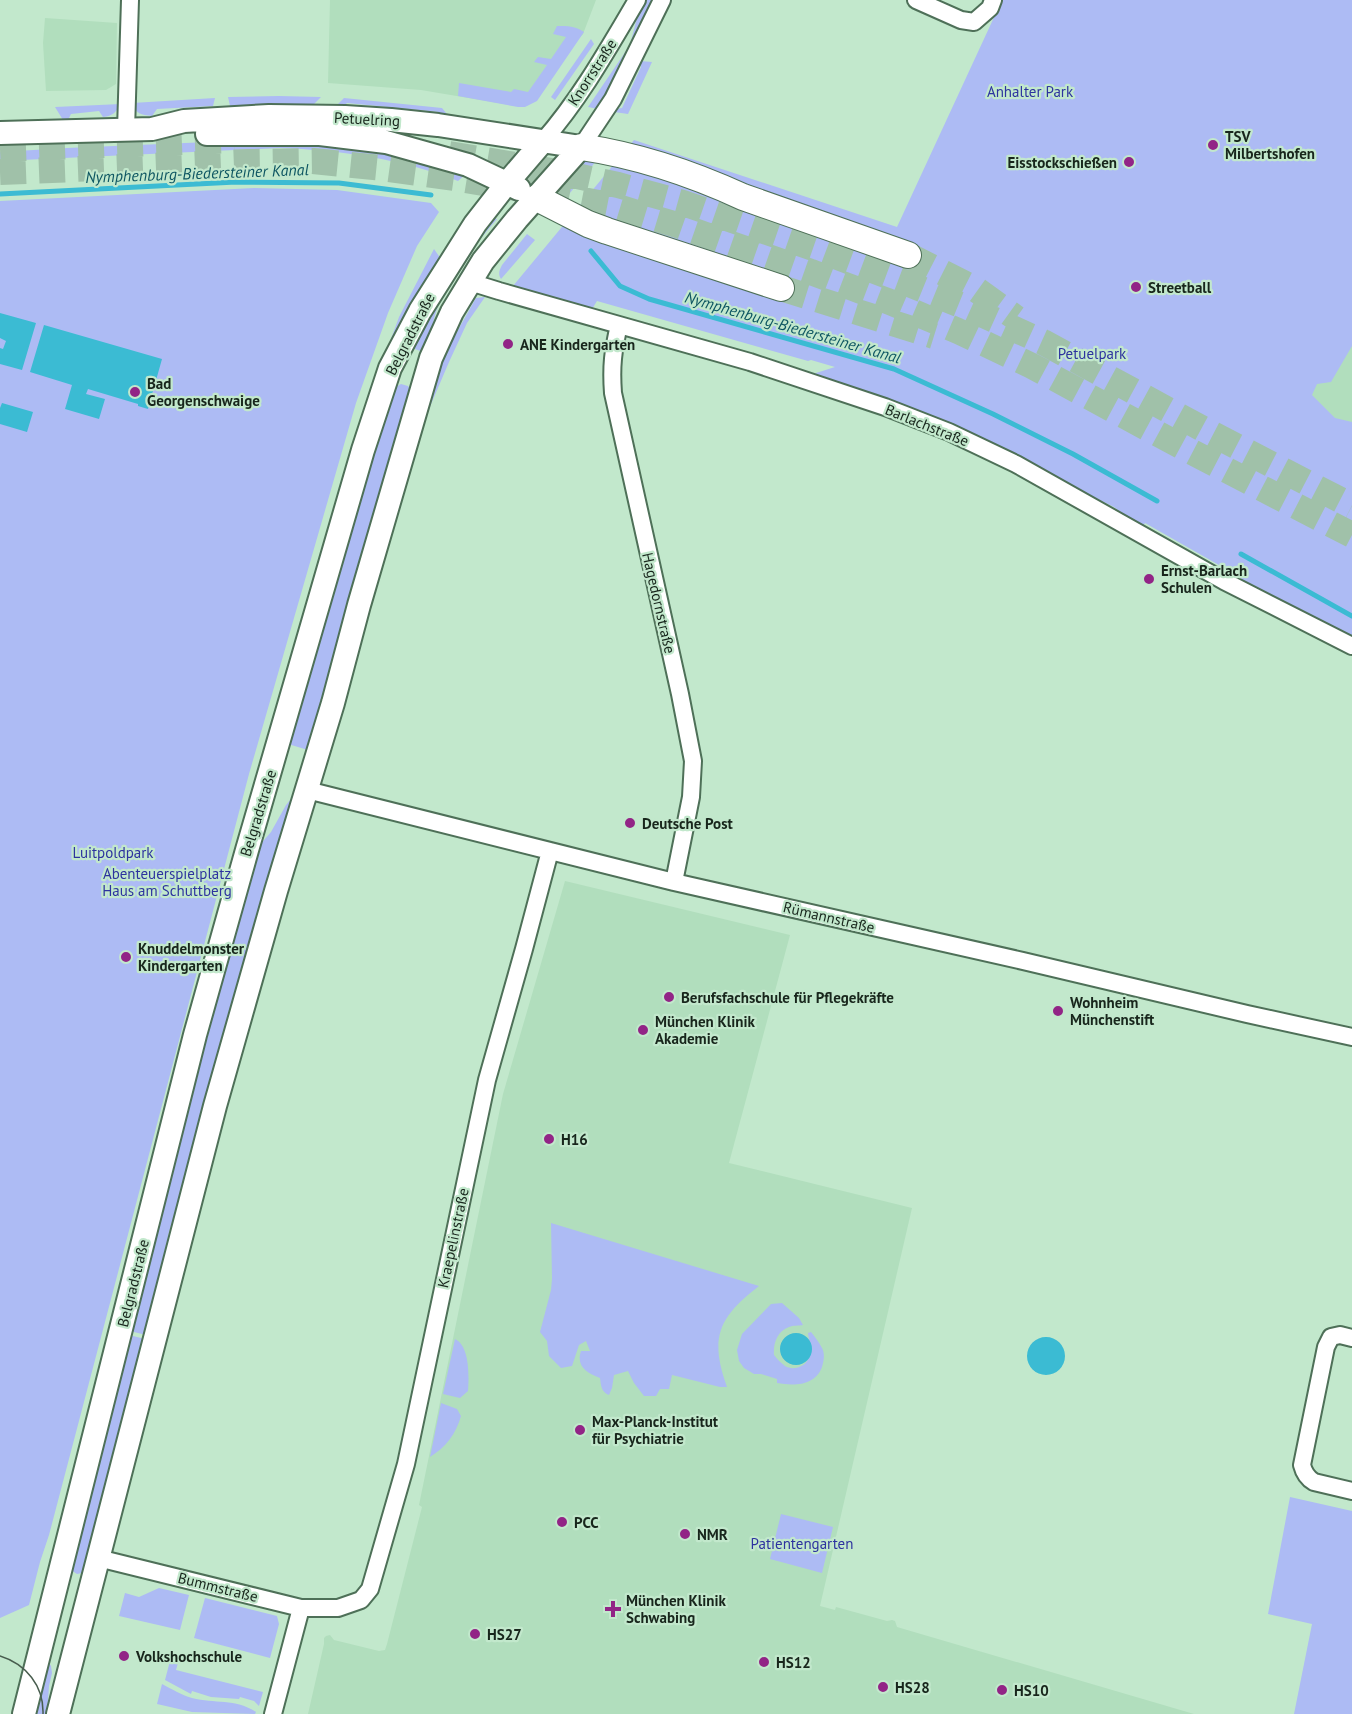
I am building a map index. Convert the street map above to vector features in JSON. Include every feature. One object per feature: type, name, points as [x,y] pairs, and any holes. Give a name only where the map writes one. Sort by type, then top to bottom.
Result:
[{"type":"highway","points":[[581,147],[627,155],[908,255]]},
{"type":"highway","points":[[537,198],[588,224],[781,288]]},
{"type":"main road","name":"Petuelring","points":[[0,134],[152,129],[184,121],[269,116],[345,117],[438,125],[581,147]]},
{"type":"main road","name":"Petuelring","points":[[152,129],[178,134],[320,134],[386,142],[468,165],[537,198]]},
{"type":"main road","name":"Belgradstraße","points":[[24,1714],[195,1035],[334,548],[384,386],[402,344],[451,260],[475,224],[543,141]]},
{"type":"main road","name":"Belgradstraße","points":[[58,1714],[212,1117],[431,358],[452,312],[483,261],[581,147]]},
{"type":"main road","points":[[402,344],[407,354],[420,360],[431,358]]},
{"type":"main road","points":[[384,386],[398,377],[412,381],[421,391]]},
{"type":"main road","points":[[54,1598],[95,1567]]},
{"type":"street","points":[[126,130],[130,0]]},
{"type":"street","name":"Knorrstraße","points":[[543,141],[554,129],[606,54],[637,0]]},
{"type":"street","name":"Knorrstraße","points":[[581,147],[613,99],[662,0]]},
{"type":"street","points":[[916,0],[961,20],[974,22],[990,8],[993,0]]},
{"type":"street","name":"Barlachstraße","points":[[470,282],[750,362],[877,404],[949,432],[1016,464],[1224,581],[1352,646]]},
{"type":"street","name":"Hagedornstraße","points":[[620,325],[612,358],[613,393],[693,761],[691,797],[674,882]]},
{"type":"street","name":"Rümannstraße","points":[[307,790],[674,882],[1352,1037]]},
{"type":"street","name":"Kraepelinstraße","points":[[338,1608],[361,1600],[370,1588],[400,1487],[480,1105],[549,851]]},
{"type":"street","points":[[1352,1338],[1340,1335],[1331,1337],[1326,1347],[1302,1465],[1304,1473],[1314,1482],[1352,1491]]},
{"type":"street","name":"Bummstraße","points":[[95,1567],[301,1608],[338,1608]]},
{"type":"street","points":[[273,1714],[301,1608]]},
{"type":"shaded area","points":[[330,0],[596,0],[583,34],[516,106],[421,90],[328,83]]},
{"type":"shaded area","points":[[45,18],[117,23],[116,84],[106,90],[46,91],[43,43]]},
{"type":"shaded area","points":[[1352,218],[1352,436],[1287,421]]},
{"type":"shaded area","points":[[0,313],[36,323],[22,370],[0,364],[0,348],[3,349],[6,341],[0,338]]},
{"type":"shaded area","points":[[44,325],[162,359],[148,409],[88,389],[86,394],[105,399],[99,419],[65,409],[72,385],[30,372]]},
{"type":"shaded area","points":[[2,403],[33,412],[27,432],[0,424]]},
{"type":"shaded area","points":[[565,881],[790,935],[729,1163],[912,1208],[820,1606],[835,1610],[836,1607],[887,1621],[892,1620],[895,1621],[897,1627],[1194,1714],[308,1714],[326,1636],[330,1635],[334,1640],[379,1651],[385,1650],[387,1644],[422,1507],[419,1505],[503,1094]]},
{"type":"shaded area","points":[[796,1333],[807,1338],[812,1349],[807,1360],[796,1365],[785,1360],[780,1349],[785,1338]]},
{"type":"shaded area","points":[[1046,1337],[1060,1342],[1065,1356],[1060,1370],[1046,1375],[1032,1370],[1027,1356],[1032,1342]]},
{"type":"green space","points":[[645,0],[653,0],[598,109],[588,107],[630,45],[638,14]]},
{"type":"green space","points":[[1002,0],[1352,0],[1352,346],[1331,382],[1317,384],[1312,395],[1335,418],[1352,422],[1352,640],[1253,585],[1231,579],[1233,573],[1145,523],[1142,528],[1114,507],[937,420],[815,374],[835,367],[597,301],[592,309],[513,286],[634,140],[897,227]]},
{"type":"green space","points":[[557,26],[571,27],[584,32],[537,101],[525,107],[518,107],[458,96],[459,83],[511,92],[514,89],[528,92],[547,65],[534,62],[538,57],[551,59],[566,37],[553,34]]},
{"type":"green space","points":[[591,39],[594,44],[555,100],[551,97]]},
{"type":"green space","points":[[640,61],[652,62],[628,114],[614,112],[615,109],[622,108],[641,67]]},
{"type":"green space","points":[[228,97],[321,97],[310,108],[273,109],[270,104],[230,106]]},
{"type":"green space","points":[[215,98],[213,106],[157,109],[152,116],[139,113],[132,103]]},
{"type":"green space","points":[[344,98],[442,108],[451,119],[445,118],[439,112],[347,103],[340,109],[333,109]]},
{"type":"green space","points":[[121,104],[109,116],[103,117],[99,111],[71,114],[68,120],[63,120],[55,107]]},
{"type":"green space","points":[[280,139],[367,148],[468,172],[458,181],[393,161],[325,151],[279,148],[0,161],[0,152]]},
{"type":"green space","points":[[581,160],[597,160],[565,199],[558,187]]},
{"type":"green space","name":"Luitpoldpark","points":[[254,188],[337,190],[431,203],[439,212],[417,246],[388,313],[356,403],[249,774],[29,1605],[0,1618],[0,201]]},
{"type":"green space","points":[[489,216],[497,219],[460,266],[438,306],[433,322],[430,347],[423,352],[415,349],[414,340]]},
{"type":"green space","points":[[527,234],[535,240],[501,279],[499,272],[502,265]]},
{"type":"green space","points":[[434,249],[441,259],[366,408],[399,317]]},
{"type":"green space","points":[[485,297],[467,323],[423,423],[431,387],[453,339],[476,298]]},
{"type":"green space","points":[[401,384],[408,386],[412,393],[308,750],[288,744],[347,534],[394,388]]},
{"type":"green space","points":[[295,794],[169,1232],[146,1335],[130,1331],[193,1082],[258,847],[271,832]]},
{"type":"green space","points":[[551,1223],[759,1286],[735,1308],[721,1329],[719,1354],[727,1387],[672,1375],[669,1389],[660,1389],[656,1396],[644,1396],[628,1371],[614,1375],[609,1395],[603,1390],[600,1378],[590,1374],[581,1365],[581,1351],[590,1351],[586,1341],[579,1345],[572,1366],[561,1368],[549,1356],[547,1341],[540,1332],[551,1290]]},
{"type":"green space","points":[[782,1303],[799,1318],[803,1325],[791,1326],[781,1332],[775,1342],[774,1355],[788,1367],[802,1366],[810,1354],[808,1333],[811,1332],[824,1353],[819,1373],[803,1383],[777,1383],[777,1379],[754,1374],[744,1368],[739,1361],[737,1350],[742,1334],[771,1304]]},
{"type":"green space","points":[[129,1335],[145,1339],[85,1570],[77,1574],[71,1570]]},
{"type":"green space","points":[[455,1339],[464,1348],[468,1370],[468,1391],[460,1398],[443,1394]]},
{"type":"green space","points":[[441,1403],[457,1409],[461,1416],[450,1440],[430,1457]]},
{"type":"green space","points":[[1290,1497],[1352,1511],[1352,1714],[1294,1714],[1312,1624],[1268,1614]]},
{"type":"green space","name":"Patientengarten","points":[[781,1514],[833,1527],[822,1573],[770,1559]]},
{"type":"green space","points":[[159,1588],[189,1595],[180,1630],[119,1616],[125,1593],[139,1597]]},
{"type":"green space","points":[[205,1598],[277,1616],[279,1624],[270,1658],[194,1638]]},
{"type":"green space","points":[[47,1660],[52,1673],[47,1714],[33,1714]]},
{"type":"green space","points":[[170,1661],[178,1663],[176,1670],[263,1692],[259,1706],[254,1701],[240,1697],[239,1699],[211,1697],[192,1691],[191,1694],[165,1680]]},
{"type":"green space","points":[[162,1684],[192,1698],[233,1703],[256,1712],[255,1714],[192,1712],[157,1704]]},
{"type":"waterway","name":"Nymphenburg-Biedersteiner Kanal","points":[[0,194],[236,182],[339,183],[431,195]]},
{"type":"waterway","name":"Nymphenburg-Biedersteiner Kanal","points":[[591,251],[620,286],[649,299],[894,369],[993,414],[1073,454],[1157,501]]},
{"type":"waterway","name":"Nymphenburg-Biedersteiner Kanal","points":[[1241,554],[1352,616]]},
{"type":"tunnel","points":[[0,149],[234,140]]},
{"type":"tunnel","points":[[449,154],[563,173],[683,203],[899,280],[1043,342],[1203,429],[1352,506]]},
{"type":"tunnel","points":[[0,172],[313,161],[454,178],[614,206],[677,225],[811,272],[958,331],[1032,366],[1352,535]]},
{"type":"tunnel","points":[[908,255],[977,290],[1016,318]]},
{"type":"tunnel","points":[[781,288],[934,336]]},
{"type":"tram line","points":[[0,1656],[18,1664],[32,1678],[40,1694],[43,1714]]},
{"type":"place","name":"TSV Milbertshofen","points":[[1213,145]]},
{"type":"place","name":"Eisstockschießen","points":[[1129,162]]},
{"type":"place","name":"Streetball","points":[[1136,287]]},
{"type":"place","name":"ANE Kindergarten","points":[[508,344]]},
{"type":"place","name":"Bad Georgenschwaige","points":[[135,392]]},
{"type":"place","name":"Ernst-Barlach Schulen","points":[[1149,579]]},
{"type":"place","name":"Deutsche Post","points":[[630,823]]},
{"type":"place","name":"Knuddelmonster Kindergarten","points":[[126,957]]},
{"type":"place","name":"Berufsfachschule für Pflegekräfte","points":[[669,997]]},
{"type":"place","name":"Wohnheim Münchenstift","points":[[1058,1011]]},
{"type":"place","name":"München Klinik Akademie","points":[[643,1030]]},
{"type":"place","name":"H16","points":[[549,1139]]},
{"type":"place","name":"Max-Planck-Institut für Psychiatrie","points":[[580,1430]]},
{"type":"place","name":"PCC","points":[[562,1522]]},
{"type":"place","name":"NMR","points":[[685,1534]]},
{"type":"place","name":"München Klinik Schwabing","points":[[613,1609]]},
{"type":"place","name":"HS27","points":[[475,1634]]},
{"type":"place","name":"Volkshochschule","points":[[124,1656]]},
{"type":"place","name":"HS12","points":[[764,1662]]},
{"type":"place","name":"HS28","points":[[883,1687]]},
{"type":"place","name":"HS10","points":[[1002,1690]]},
{"type":"park label","name":"Anhalter Park","points":[[1030,91]]},
{"type":"park label","name":"Petuelpark","points":[[1092,353]]},
{"type":"park label","name":"Abenteuerspielplatz Haus am Schuttberg","points":[[167,882]]}]
